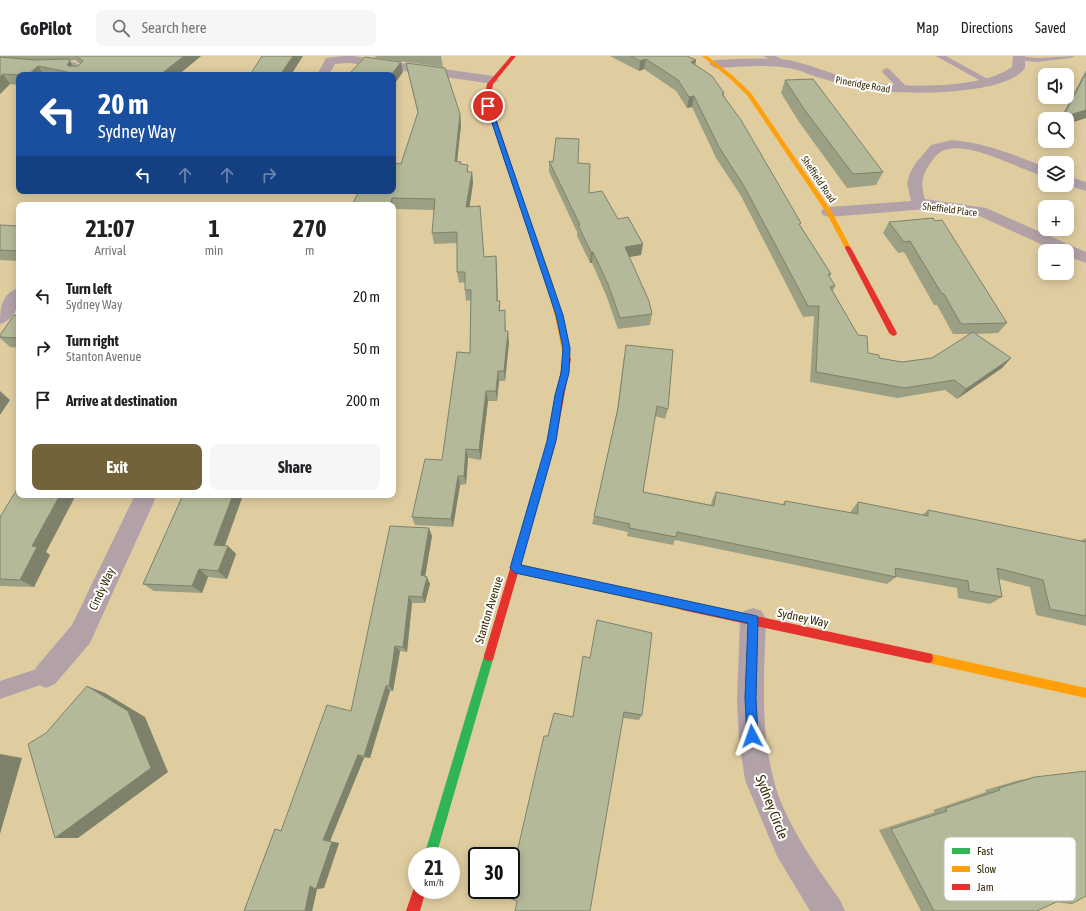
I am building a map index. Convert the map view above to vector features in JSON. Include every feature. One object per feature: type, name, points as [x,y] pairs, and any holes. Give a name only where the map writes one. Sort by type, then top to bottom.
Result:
[{"type":"street","name":"Stanton Avenue","points":[[433,847],[478,687],[552,441],[559,395],[565,373],[567,348],[559,315],[488,106],[488,89],[493,80],[514,56]]},
{"type":"street","name":"Sheffield Road","points":[[704,56],[749,94],[828,212],[893,333]]},
{"type":"street","name":"Pineridge Road","points":[[715,64],[767,63],[791,65],[859,84],[888,89],[905,90],[991,83],[1004,80],[1018,71],[1021,63],[1019,57]]},
{"type":"street","points":[[324,72],[330,61],[349,59],[493,80]]},
{"type":"street","points":[[920,205],[914,190],[915,180],[922,164],[934,150],[941,146],[951,144],[982,149],[1038,169]]},
{"type":"street","points":[[1074,183],[1085,187]]},
{"type":"street","name":"Sheffield Place","points":[[828,212],[920,205],[980,212],[1086,258]]},
{"type":"street","points":[[0,293],[16,294]]},
{"type":"street","points":[[0,318],[16,298]]},
{"type":"street","name":"Cindy Way","points":[[46,675],[81,634],[145,498]]},
{"type":"street","name":"Sydney Way","points":[[515,568],[1086,693]]},
{"type":"street","name":"Sydney Circle","points":[[753,620],[750,698],[752,736],[759,781],[775,821],[799,869],[828,911]]},
{"type":"street","points":[[414,911],[417,899]]},
{"type":"lane","points":[[767,56],[791,65]]},
{"type":"lane","points":[[940,56],[991,83]]},
{"type":"lane","points":[[1019,57],[1037,60],[1071,56]]},
{"type":"lane","points":[[48,65],[75,65],[83,71],[82,72]]},
{"type":"lane","points":[[886,71],[905,90]]},
{"type":"lane","points":[[0,690],[46,675]]},
{"type":"building","points":[[76,56],[184,56],[164,72],[67,72],[38,66],[31,72],[16,72],[16,75],[3,74],[0,77],[0,57],[34,60],[67,59],[70,61],[67,65],[69,66],[78,66],[83,61]]},
{"type":"building","points":[[262,56],[293,56],[282,72],[252,72]]},
{"type":"building","points":[[631,56],[687,56],[696,60],[691,62],[712,76],[724,93],[722,94],[741,120],[801,223],[799,224],[831,274],[828,274],[835,286],[830,287],[858,335],[867,336],[868,353],[879,355],[879,358],[902,362],[932,358],[973,332],[1011,358],[966,389],[954,380],[905,388],[816,372],[819,306],[808,306],[744,186],[719,147],[694,96],[689,97],[678,80],[646,59],[640,61]]},
{"type":"building","points":[[365,57],[401,62],[393,72],[351,72]]},
{"type":"building","points":[[406,63],[445,68],[460,114],[455,161],[461,162],[460,164],[468,165],[467,172],[472,172],[466,207],[480,206],[484,257],[496,256],[497,301],[500,301],[499,311],[505,310],[505,331],[508,331],[504,371],[498,371],[496,391],[486,391],[479,450],[466,449],[464,476],[458,476],[451,519],[412,517],[425,459],[442,460],[457,352],[470,353],[471,290],[465,290],[465,272],[457,272],[457,232],[432,233],[435,199],[392,198],[391,202],[354,202],[358,194],[396,194],[396,163],[401,164],[418,112]]},
{"type":"building","points":[[1086,73],[1086,110],[1074,114],[1074,112],[1066,112],[1070,104],[1074,104],[1074,96]]},
{"type":"building","points":[[813,79],[883,172],[853,174],[804,109],[785,80]]},
{"type":"building","points":[[556,138],[579,139],[578,163],[590,164],[589,193],[602,191],[618,219],[628,217],[643,244],[625,247],[649,301],[652,314],[620,318],[608,284],[578,225],[580,225],[549,161],[553,162]]},
{"type":"building","points":[[933,218],[935,221],[942,220],[1007,323],[961,324],[944,294],[942,294],[910,241],[904,242],[889,222]]},
{"type":"building","points":[[0,225],[16,226],[16,251],[0,250]]},
{"type":"building","points":[[14,315],[16,315],[16,338],[0,337]]},
{"type":"building","points":[[626,345],[673,350],[668,409],[657,406],[643,492],[714,506],[716,492],[785,505],[785,501],[858,514],[858,502],[928,516],[928,510],[1086,542],[1086,616],[1050,609],[1043,580],[997,568],[1002,597],[969,591],[968,581],[895,568],[896,577],[677,532],[676,537],[629,528],[630,524],[594,516],[618,408]]},
{"type":"building","points":[[16,491],[16,498],[58,498],[32,546],[37,547],[20,580],[0,579],[0,517]]},
{"type":"building","points":[[182,498],[232,498],[214,545],[228,546],[218,571],[199,569],[192,586],[143,584]]},
{"type":"building","points":[[390,526],[429,528],[421,575],[427,577],[422,597],[409,596],[403,647],[395,646],[389,686],[386,686],[364,756],[358,755],[323,840],[332,842],[316,889],[310,886],[305,911],[244,911],[275,829],[281,831],[327,705],[351,711]]},
{"type":"building","points":[[597,620],[652,633],[642,715],[624,712],[590,911],[515,911],[517,901],[512,899],[520,899],[520,847],[518,847],[544,736],[548,736],[554,713],[573,717],[583,656],[590,658]]},
{"type":"building","points":[[87,686],[128,711],[151,768],[55,838],[28,744],[46,733]]},
{"type":"building","points":[[1086,771],[1086,896],[1071,904],[1069,901],[1076,901],[1076,837],[944,837],[944,901],[1058,901],[1037,911],[934,911],[891,829],[947,811],[946,808],[1000,790],[999,788],[1035,777]]},
{"type":"traffic: fast","points":[[433,847],[489,656]]},
{"type":"traffic: slow","points":[[704,56],[730,76],[749,94],[829,212],[848,248]]},
{"type":"traffic: slow","points":[[523,208],[555,301],[567,359]]},
{"type":"traffic: slow","points":[[515,568],[682,605]]},
{"type":"traffic: slow","points":[[928,658],[1086,693]]},
{"type":"traffic: jam","points":[[514,56],[490,84],[487,100],[523,208]]},
{"type":"traffic: jam","points":[[848,248],[893,333]]},
{"type":"traffic: jam","points":[[489,656],[552,441],[567,359]]},
{"type":"traffic: jam","points":[[682,605],[928,658]]},
{"type":"traffic: jam","points":[[413,911],[417,899]]},
{"type":"route","points":[[488,106],[559,315],[567,348],[565,373],[559,395],[552,441],[515,568],[753,620],[750,698],[752,736]]}]
